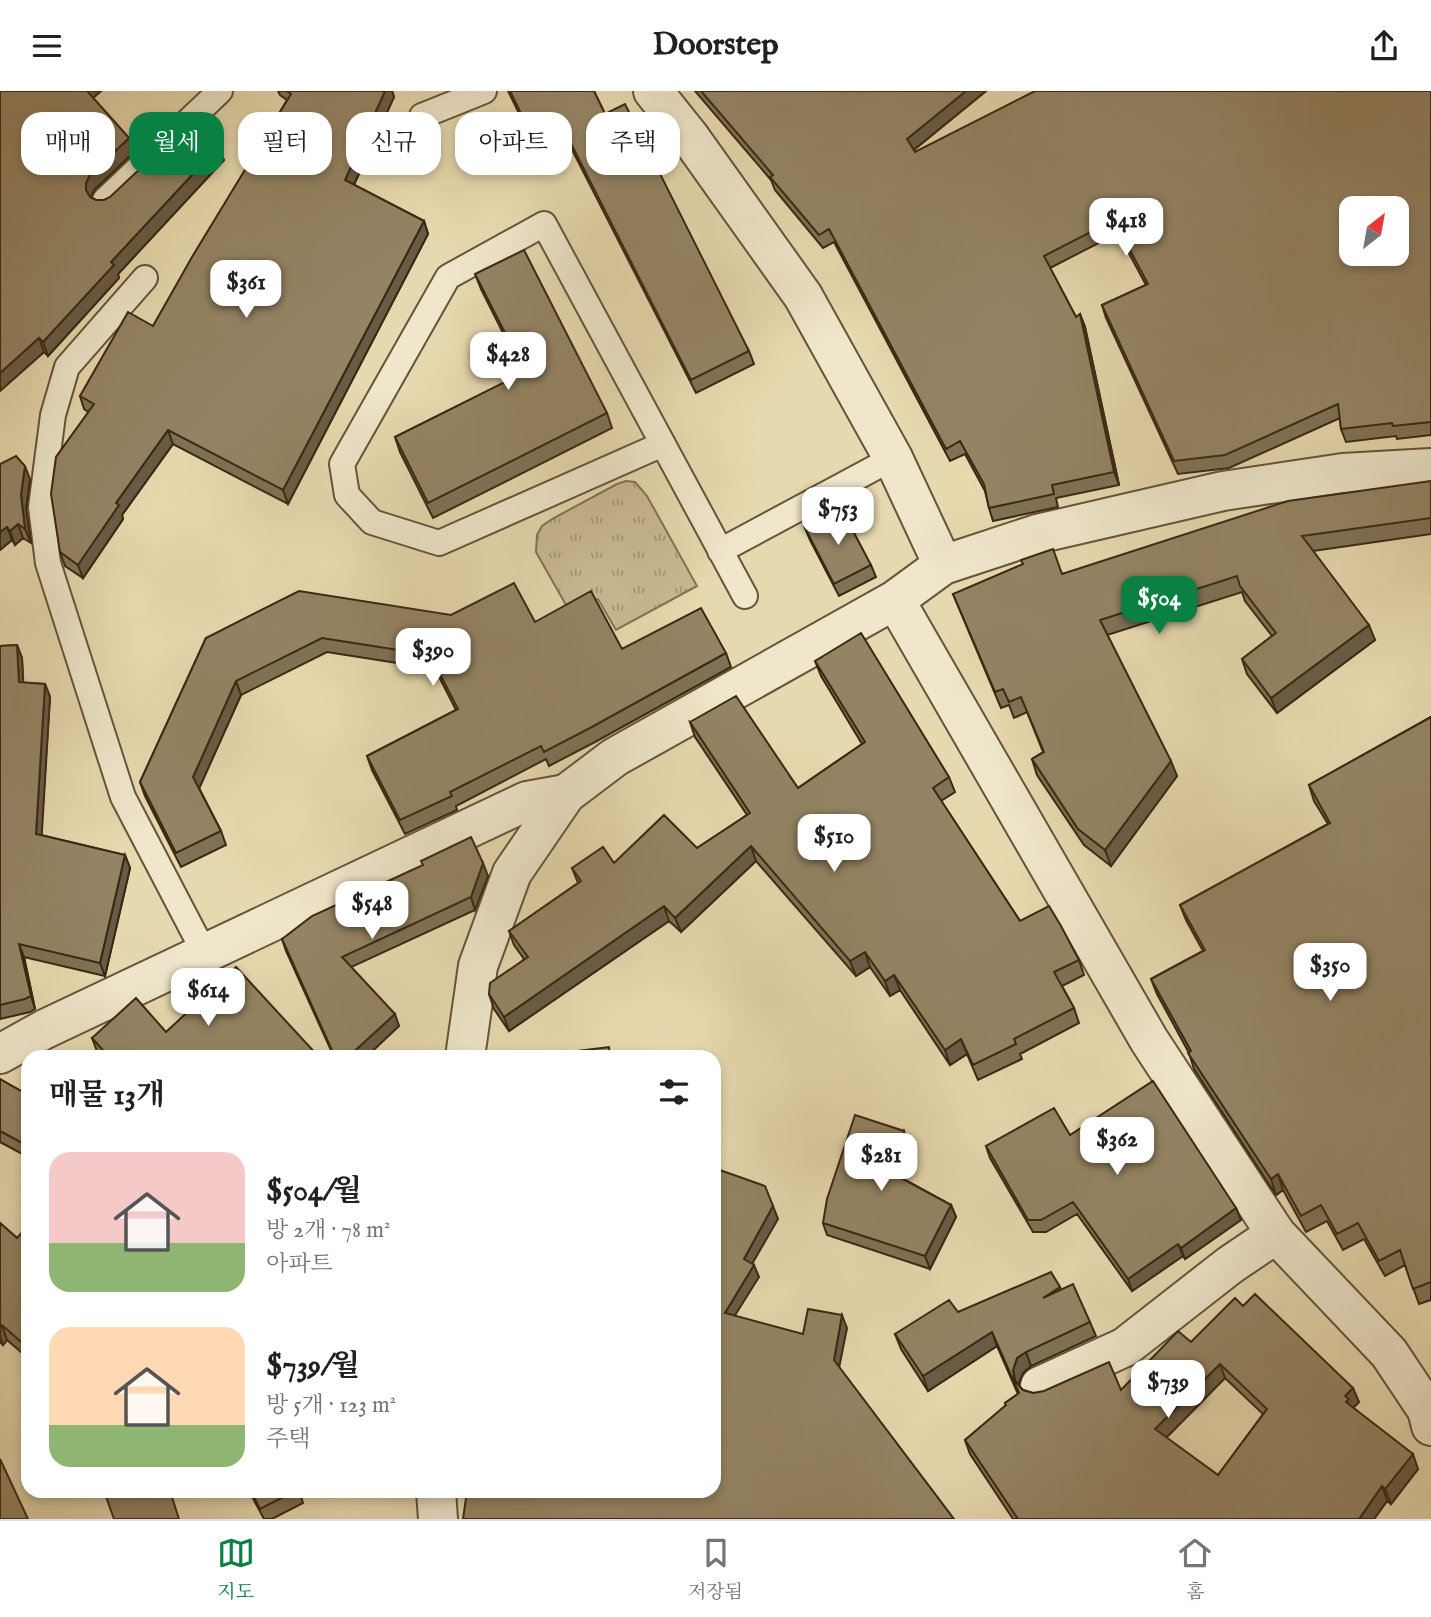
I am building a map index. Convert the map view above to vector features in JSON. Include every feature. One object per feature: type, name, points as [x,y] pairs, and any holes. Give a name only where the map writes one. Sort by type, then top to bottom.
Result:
[{"type":"street","points":[[653,91],[689,136],[803,296],[893,458],[943,565]]},
{"type":"street","points":[[466,1050],[478,966],[512,873],[566,794],[615,757],[895,600],[943,565],[1037,534],[1223,491],[1343,474],[1431,468]]},
{"type":"street","points":[[895,600],[1149,1040],[1276,1234],[1389,1353],[1427,1410],[1431,1426]]},
{"type":"street","points":[[0,1054],[45,1029],[527,801],[566,794]]},
{"type":"street","points":[[1040,1386],[1125,1347],[1230,1265],[1276,1234]]},
{"type":"street","points":[[436,1498],[438,1519]]},
{"type":"lane","points":[[105,200],[220,91]]},
{"type":"lane","points":[[432,112],[484,91]]},
{"type":"lane","points":[[663,444],[439,543],[372,522],[348,495],[342,464],[447,278],[544,224],[663,444],[720,551],[745,596]]},
{"type":"lane","points":[[145,278],[67,367],[53,415],[41,507],[48,563],[123,797],[205,954]]},
{"type":"lane","points":[[720,551],[893,458]]},
{"type":"green space","points":[[626,481],[635,482],[647,496],[697,586],[616,630],[598,599],[571,614],[536,552],[537,535],[542,526],[552,519]]},
{"type":"building","points":[[0,91],[87,91],[106,112],[21,112],[21,175],[90,175],[86,190],[90,197],[104,200],[133,175],[192,175],[111,262],[114,265],[43,342],[39,338],[0,373]]},
{"type":"building","points":[[287,91],[385,91],[376,112],[346,112],[347,175],[345,180],[424,221],[283,490],[168,430],[116,503],[119,505],[78,565],[60,552],[51,494],[56,457],[94,404],[80,396],[128,312],[153,326],[242,175],[332,175],[332,112],[280,112],[291,94]]},
{"type":"building","points":[[510,91],[594,91],[604,112],[586,112],[586,173],[572,146],[572,112],[520,112]]},
{"type":"building","points":[[701,91],[966,91],[907,139],[915,152],[1035,91],[1431,91],[1431,422],[1341,429],[1338,404],[1225,455],[1174,461],[1102,305],[1148,284],[1114,220],[1044,256],[1076,317],[1080,314],[1114,472],[1052,485],[1054,494],[989,508],[984,484],[960,441],[946,449],[829,229],[819,235],[770,177],[773,175]]},
{"type":"building","points":[[625,104],[629,112],[609,112]]},
{"type":"building","points":[[115,122],[129,138],[115,151]]},
{"type":"building","points":[[587,175],[661,175],[749,351],[691,380]]},
{"type":"building","points":[[524,250],[607,413],[428,503],[395,437],[525,372],[475,274]]},
{"type":"building","points":[[16,456],[25,466],[21,495],[25,529],[18,524],[10,531],[7,527],[0,532],[0,464]]},
{"type":"building","points":[[1431,481],[1431,518],[1302,536],[1369,625],[1271,698],[1242,659],[1276,633],[1240,586],[1237,576],[1100,620],[1171,761],[1105,850],[1078,829],[1032,759],[1044,752],[1021,697],[1009,702],[1003,689],[995,692],[953,594],[1023,564],[1021,560],[1053,549],[1062,574],[1288,501]]},
{"type":"building","points":[[842,510],[871,565],[834,584],[805,528]]},
{"type":"building","points":[[514,583],[535,622],[591,591],[622,649],[701,608],[726,653],[544,752],[541,746],[450,792],[452,796],[400,820],[367,756],[458,709],[430,655],[322,638],[236,681],[193,777],[221,831],[176,853],[140,782],[206,638],[299,591],[451,615]]},
{"type":"building","points":[[861,633],[949,777],[933,788],[1020,921],[1049,906],[1061,926],[1079,960],[1054,972],[1074,1008],[1014,1039],[1016,1044],[973,1065],[961,1039],[945,1050],[894,975],[885,981],[865,952],[850,961],[751,846],[675,918],[664,906],[504,1017],[489,994],[490,983],[528,957],[509,931],[581,881],[572,868],[603,847],[614,863],[664,815],[697,848],[750,813],[690,722],[736,696],[798,788],[865,742],[815,661]]},
{"type":"building","points":[[17,645],[19,682],[45,684],[36,834],[125,855],[100,963],[19,944],[31,996],[0,1005],[0,646]]},
{"type":"building","points":[[1431,717],[1431,1282],[1413,1289],[1400,1250],[1379,1261],[1358,1223],[1337,1234],[1321,1205],[1301,1216],[1278,1174],[1271,1179],[1188,1053],[1191,1051],[1151,979],[1205,950],[1180,905],[1330,823],[1309,785]]},
{"type":"building","points":[[471,837],[483,863],[471,897],[342,957],[395,1014],[356,1050],[332,1050],[282,939],[312,916],[423,865],[421,861]]},
{"type":"building","points":[[236,967],[313,1050],[103,1050],[92,1038],[136,998],[166,1032]]},
{"type":"building","points":[[609,1047],[609,1050],[586,1050]]},
{"type":"building","points":[[0,1079],[21,1091],[21,1142],[0,1131]]},
{"type":"building","points":[[1153,1081],[1236,1208],[1181,1248],[1178,1244],[1128,1279],[1073,1202],[1041,1220],[1028,1220],[986,1146],[1054,1108],[1070,1135]]},
{"type":"building","points":[[855,1115],[904,1131],[890,1172],[951,1205],[925,1256],[823,1223],[827,1199]]},
{"type":"building","points":[[721,1170],[765,1186],[773,1206],[744,1259],[754,1265],[725,1313],[803,1334],[808,1309],[842,1315],[834,1360],[954,1519],[463,1519],[466,1498],[721,1498]]},
{"type":"building","points":[[0,1223],[17,1238],[21,1233],[21,1342],[2,1325],[0,1327]]},
{"type":"building","points":[[1051,1272],[1060,1287],[1043,1298],[1073,1284],[1090,1322],[1017,1358],[1013,1370],[1015,1381],[1023,1390],[1033,1393],[1044,1391],[1109,1362],[1121,1390],[1178,1331],[1191,1342],[1235,1298],[1243,1306],[1255,1294],[1353,1388],[1345,1396],[1349,1399],[1346,1402],[1413,1454],[1385,1489],[1382,1486],[1359,1519],[1018,1519],[965,1440],[1019,1393],[992,1332],[923,1376],[895,1334],[949,1300],[958,1312]],"holes":[[[1220,1364],[1267,1409],[1218,1475],[1155,1429]]]},
{"type":"building","points":[[0,1459],[28,1519],[0,1519]]},
{"type":"building","points":[[106,1498],[172,1498],[179,1519],[114,1519]]},
{"type":"building","points":[[254,1498],[281,1498],[260,1509]]}]
